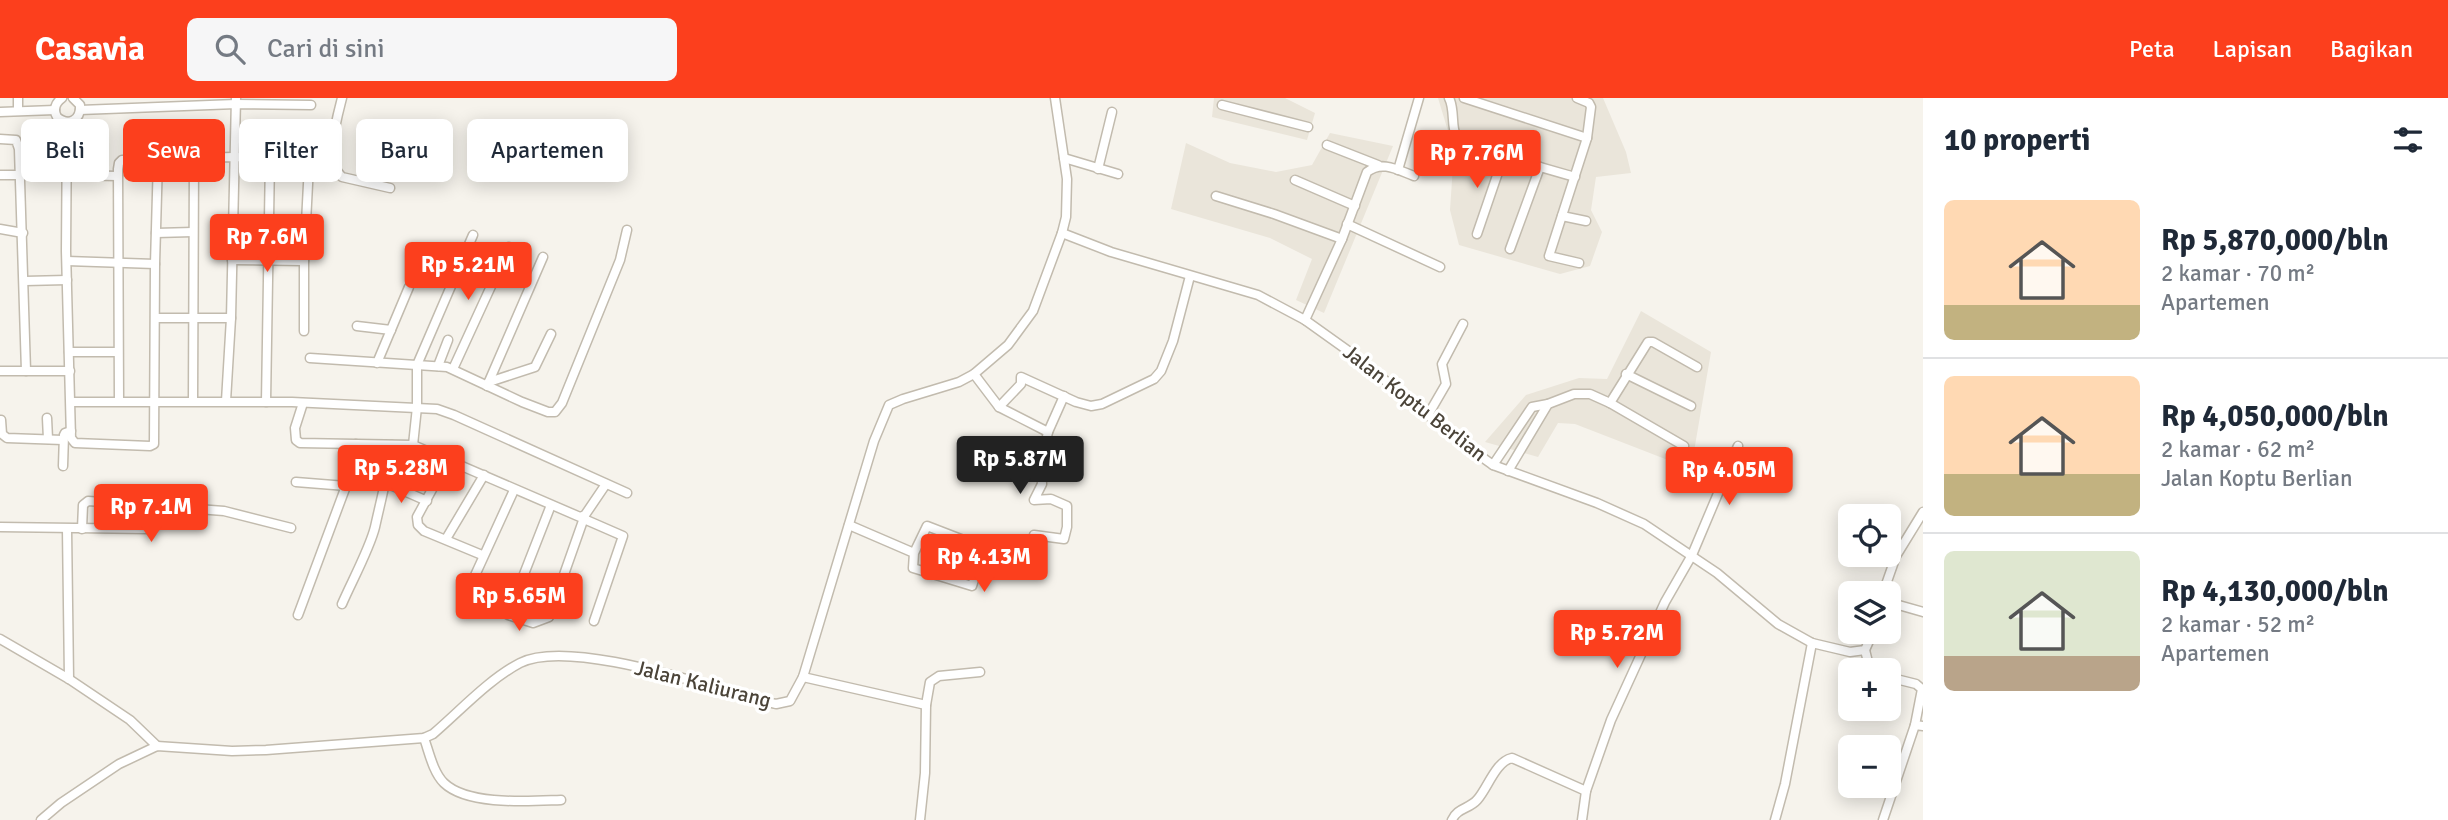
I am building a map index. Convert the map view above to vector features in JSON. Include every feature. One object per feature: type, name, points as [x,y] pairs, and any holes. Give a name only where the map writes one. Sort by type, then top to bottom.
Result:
[{"type":"street","points":[[18,98],[18,110]]},
{"type":"street","points":[[60,119],[55,110],[62,98]]},
{"type":"street","points":[[73,98],[78,102],[80,110],[76,119]]},
{"type":"street","points":[[119,98],[119,109]]},
{"type":"street","points":[[342,98],[334,140],[334,159],[338,173],[342,177],[390,188]]},
{"type":"street","name":"Jalan Kaliurang","points":[[424,738],[433,734],[497,678],[521,663],[545,656],[607,661],[780,704],[793,699],[803,677],[874,441],[889,405],[903,398],[959,382],[974,374],[1007,345],[1033,312],[1062,233],[1067,204],[1064,158],[1055,98]]},
{"type":"street","points":[[1240,109],[1242,98]]},
{"type":"street","points":[[1398,170],[1419,98]]},
{"type":"street","points":[[1449,98],[1454,111],[1457,136],[1504,155],[1575,177]]},
{"type":"street","points":[[1464,98],[1587,138]]},
{"type":"street","points":[[1577,98],[1589,103],[1591,107],[1587,138],[1549,256],[1578,263]]},
{"type":"street","points":[[226,401],[231,318],[236,101]]},
{"type":"street","points":[[80,110],[119,109],[162,102],[274,101],[311,105]]},
{"type":"street","points":[[1222,105],[1308,127]]},
{"type":"street","points":[[0,111],[55,110]]},
{"type":"street","points":[[1098,169],[1112,112]]},
{"type":"street","points":[[0,139],[14,139],[17,142],[25,281],[26,371]]},
{"type":"street","points":[[1327,145],[1414,176]]},
{"type":"street","points":[[1477,234],[1504,155]]},
{"type":"street","points":[[225,157],[239,157]]},
{"type":"street","points":[[1064,158],[1118,174]]},
{"type":"street","points":[[119,400],[118,163],[123,160]]},
{"type":"street","points":[[1306,320],[1342,239],[1365,176],[1370,169],[1378,165]]},
{"type":"street","points":[[1510,249],[1540,167]]},
{"type":"street","points":[[0,175],[20,170]]},
{"type":"street","points":[[109,175],[118,176]]},
{"type":"street","points":[[1295,180],[1355,206]]},
{"type":"street","points":[[66,182],[72,441],[77,444],[152,446],[157,182]]},
{"type":"street","points":[[193,401],[194,182]]},
{"type":"street","points":[[265,402],[270,182]]},
{"type":"street","points":[[304,331],[308,182]]},
{"type":"street","points":[[1216,196],[1342,239]]},
{"type":"street","points":[[1562,216],[1586,221]]},
{"type":"street","points":[[1347,225],[1440,267]]},
{"type":"street","points":[[0,229],[23,233]]},
{"type":"street","points":[[310,358],[453,369],[538,408],[551,412],[559,409],[620,260],[627,230]]},
{"type":"street","points":[[156,233],[193,232]]},
{"type":"street","name":"Jalan Koptu Berlian","points":[[1062,233],[1111,252],[1258,295],[1306,320],[1493,465],[1622,513],[1644,524],[1692,555],[1778,624],[1812,643],[1850,652],[1865,650]]},
{"type":"street","points":[[413,445],[417,365],[473,235]]},
{"type":"street","points":[[453,369],[509,247]]},
{"type":"street","points":[[488,384],[543,257]]},
{"type":"street","points":[[232,260],[304,261]]},
{"type":"street","points":[[66,261],[155,264]]},
{"type":"street","points":[[999,407],[1021,384],[1021,377],[1038,382],[1084,404],[1097,406],[1157,377],[1173,341],[1190,276]]},
{"type":"street","points":[[25,281],[67,280]]},
{"type":"street","points":[[377,363],[409,287]]},
{"type":"street","points":[[156,317],[231,318]]},
{"type":"street","points":[[1428,415],[1446,384],[1442,364],[1463,324]]},
{"type":"street","points":[[357,326],[391,330]]},
{"type":"street","points":[[488,384],[535,367],[551,334]]},
{"type":"street","points":[[438,366],[448,340]]},
{"type":"street","points":[[1610,403],[1644,346],[1651,341],[1697,367]]},
{"type":"street","points":[[69,352],[118,352]]},
{"type":"street","points":[[0,371],[70,371]]},
{"type":"street","points":[[974,374],[999,407],[1048,432]]},
{"type":"street","points":[[1626,374],[1691,406]]},
{"type":"street","points":[[1493,465],[1532,407],[1574,394],[1590,394],[1610,403],[1684,446]]},
{"type":"street","points":[[1034,535],[1064,539],[1067,527],[1067,506],[1051,499],[1034,500],[1042,484],[1041,464],[1048,432],[1064,396]]},
{"type":"street","points":[[71,401],[226,401],[437,409],[627,493]]},
{"type":"street","points":[[303,403],[295,428],[298,442],[413,445],[624,536],[594,621]]},
{"type":"street","points":[[1508,471],[1548,404]]},
{"type":"street","points":[[47,418],[48,439]]},
{"type":"street","points":[[1,420],[5,438],[63,440]]},
{"type":"street","points":[[63,466],[63,440],[65,433],[71,431]]},
{"type":"street","points":[[298,615],[346,486],[356,444]]},
{"type":"street","points":[[342,604],[375,528],[392,445]]},
{"type":"street","points":[[1582,820],[1586,791],[1611,720],[1665,602],[1692,555],[1738,446]]},
{"type":"street","points":[[448,460],[417,517],[418,525],[424,531],[482,555]]},
{"type":"street","points":[[446,539],[484,475]]},
{"type":"street","points":[[296,482],[346,486]]},
{"type":"street","points":[[386,483],[427,500]]},
{"type":"street","points":[[551,505],[508,615],[534,623],[549,617],[585,517],[606,484]]},
{"type":"street","points":[[472,582],[482,555],[514,490]]},
{"type":"street","points":[[82,529],[84,502],[224,510],[291,528]]},
{"type":"street","points":[[0,527],[151,529],[155,527],[158,506]]},
{"type":"street","points":[[1887,581],[1896,556],[1923,512]]},
{"type":"street","points":[[849,525],[914,553]]},
{"type":"street","points":[[927,526],[984,548],[972,586],[914,568],[914,553],[927,526]]},
{"type":"street","points":[[67,529],[69,679]]},
{"type":"street","points":[[1901,606],[1923,612]]},
{"type":"street","points":[[0,639],[69,679],[130,720],[158,746]]},
{"type":"street","points":[[1775,820],[1785,784],[1812,643]]},
{"type":"street","points":[[1867,658],[1865,650],[1868,644]]},
{"type":"street","points":[[920,820],[925,773],[926,705],[930,682],[935,678],[980,673]]},
{"type":"street","points":[[803,677],[926,705]]},
{"type":"street","points":[[1883,820],[1919,726],[1922,689],[1916,684],[1901,680]]},
{"type":"street","points":[[41,820],[118,764],[158,746],[255,750],[424,738],[439,777],[453,789],[497,800],[561,800]]},
{"type":"street","points":[[1452,820],[1455,812],[1476,802],[1506,759],[1511,758],[1586,791]]},
{"type":"shaded area","points":[[1214,98],[1285,98],[1315,113],[1307,140],[1212,117]]},
{"type":"shaded area","points":[[1438,98],[1603,98],[1626,152],[1631,173],[1596,177],[1591,210],[1602,232],[1590,266],[1560,274],[1459,245],[1450,210],[1454,151]]},
{"type":"shaded area","points":[[1330,133],[1393,146],[1324,313],[1296,300],[1312,259],[1270,238],[1171,209],[1186,143],[1230,163],[1276,172],[1312,165]]},
{"type":"shaded area","points":[[1641,311],[1711,352],[1691,469],[1575,424],[1558,423],[1538,457],[1485,442],[1526,395],[1579,378],[1607,379]]}]
